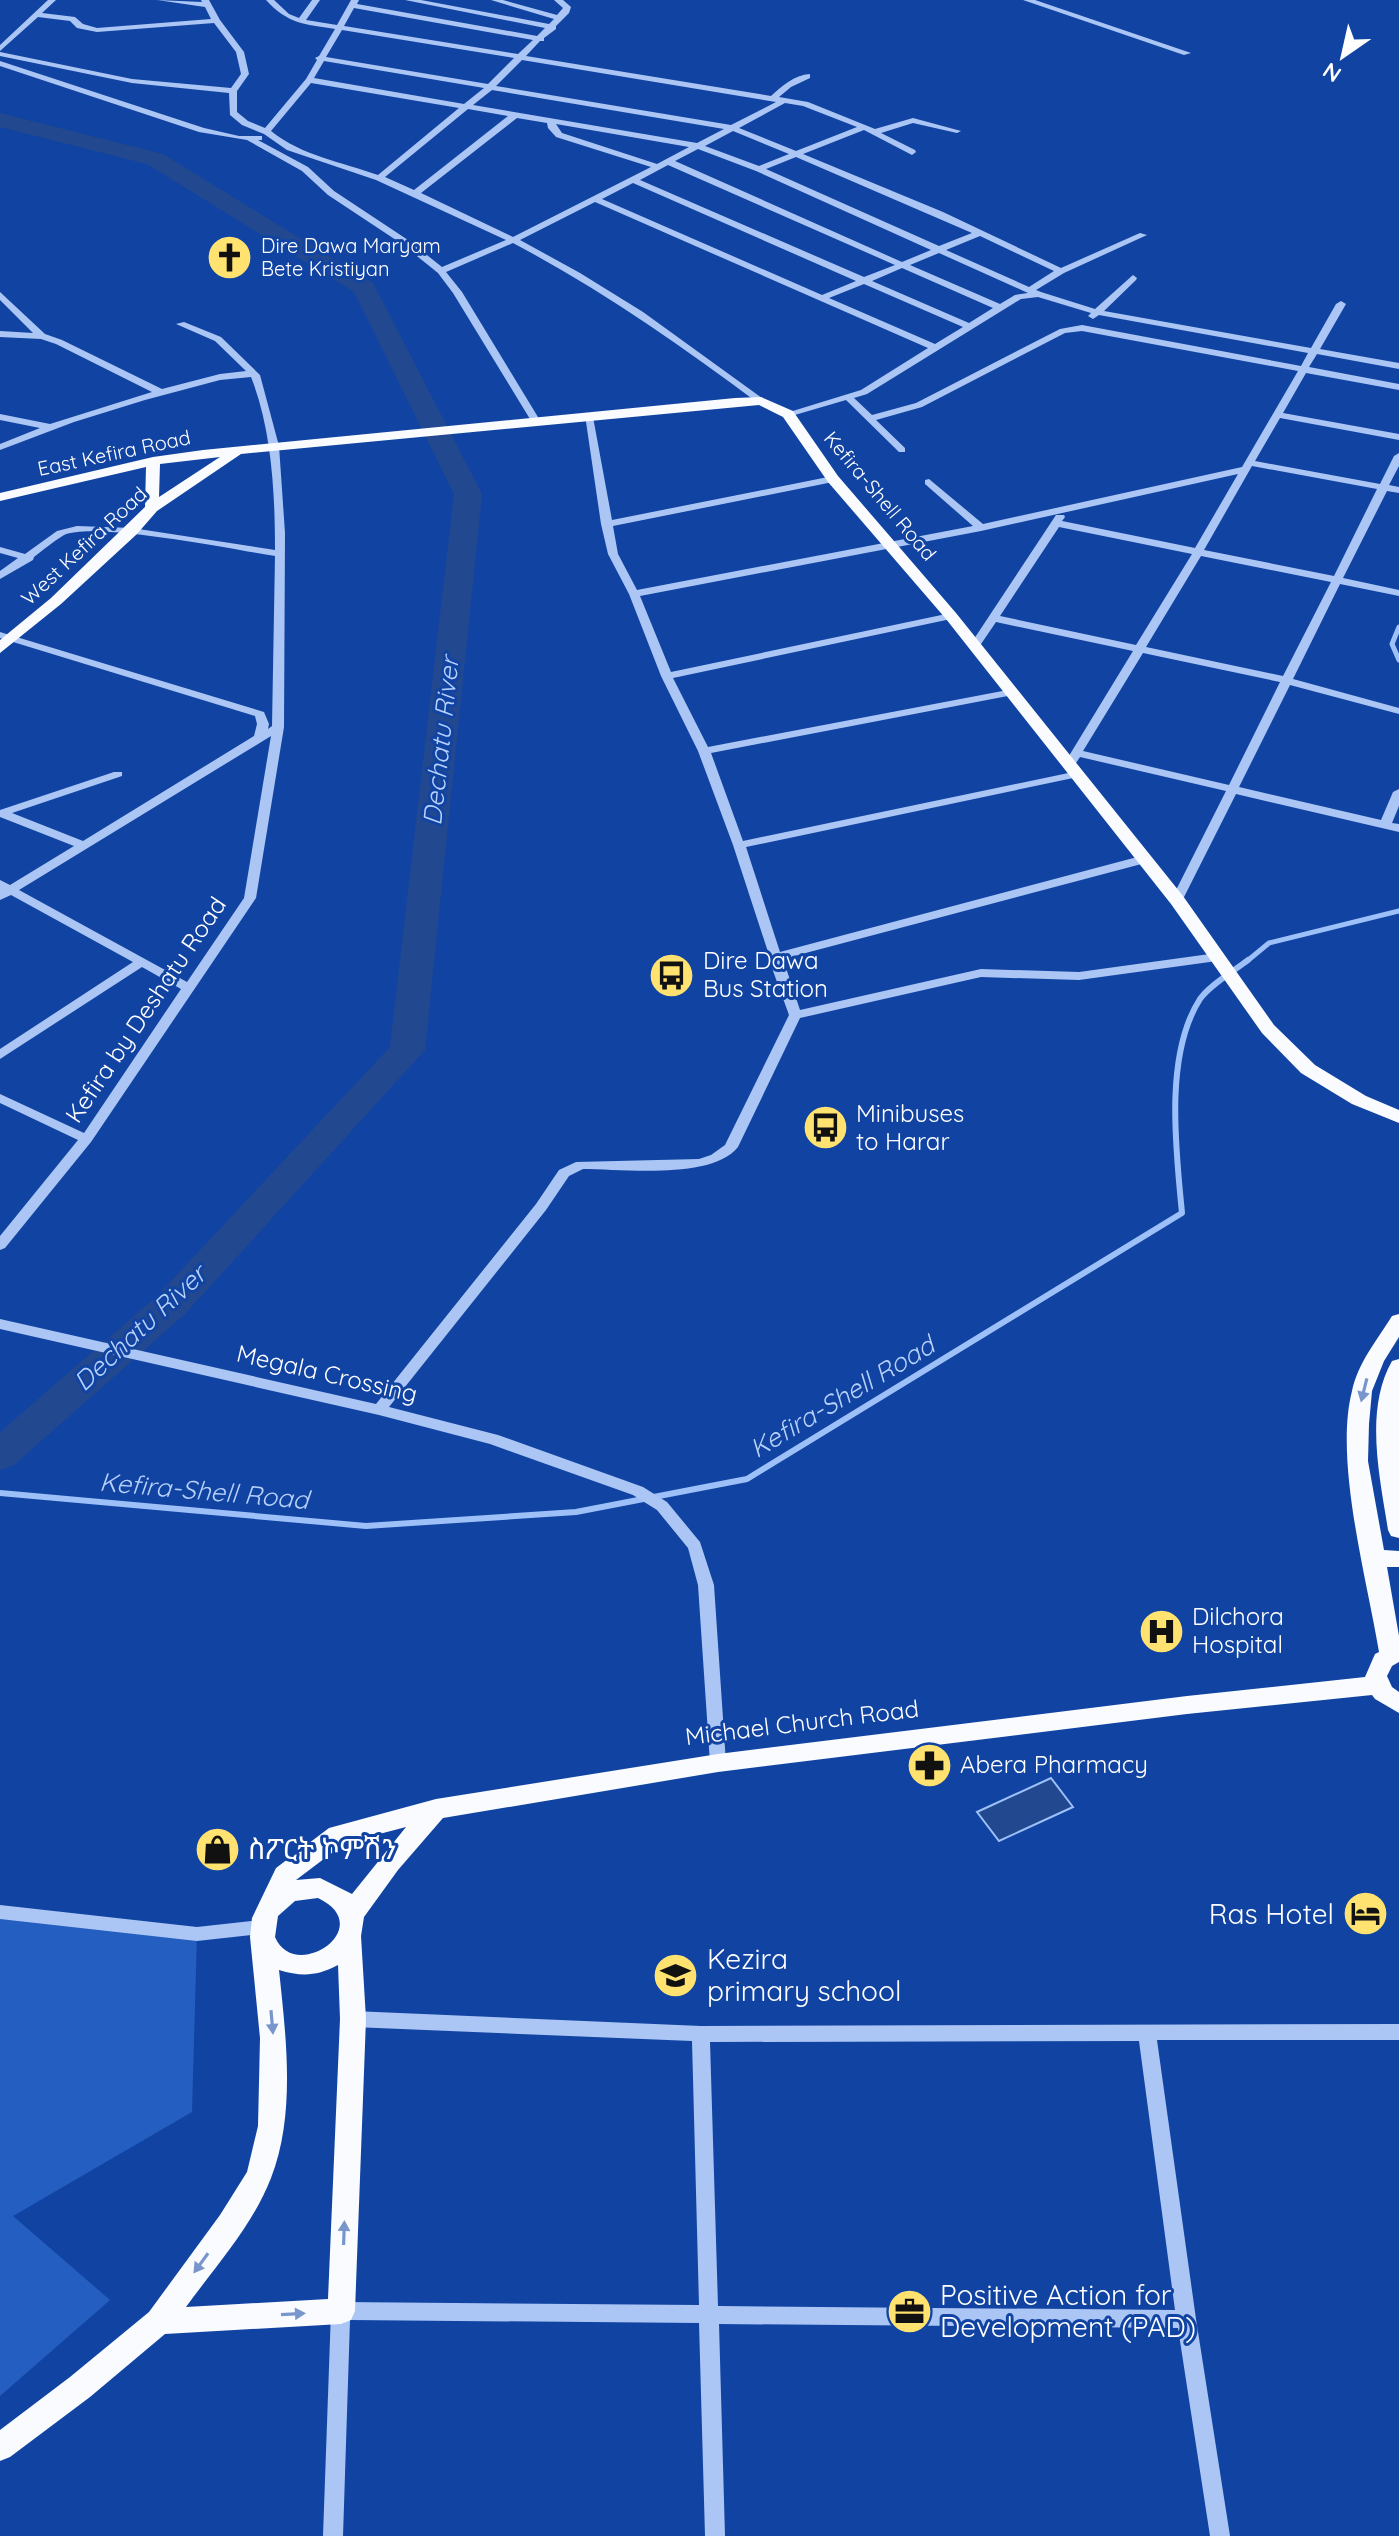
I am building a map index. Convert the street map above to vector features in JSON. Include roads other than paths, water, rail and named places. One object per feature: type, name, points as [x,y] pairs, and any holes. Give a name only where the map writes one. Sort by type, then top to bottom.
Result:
[{"type":"main road","name":"Kefira-Shell Road","points":[[761,401],[788,414],[833,479],[1075,764],[1268,1029],[1308,1069],[1359,1100],[1399,1117]]},
{"type":"main road","points":[[238,451],[761,401]]},
{"type":"main road","name":"East Kefira Road","points":[[0,497],[153,461],[238,451]]},
{"type":"main road","name":"West Kefira Road","points":[[4,640],[132,531],[152,508],[238,451]]},
{"type":"main road","points":[[152,508],[153,461]]},
{"type":"main road","points":[[1399,1321],[1374,1360],[1362,1391],[1357,1461],[1395,1653],[1378,1667],[1378,1685],[1399,1704]]},
{"type":"main road","points":[[1399,1366],[1391,1393],[1387,1442],[1399,1530]]},
{"type":"main road","points":[[1374,1558],[1399,1559]]},
{"type":"main road","name":"Michael Church Road","points":[[265,1926],[285,1875],[338,1835],[436,1809],[718,1763],[1187,1705],[1378,1685]]},
{"type":"main road","points":[[265,1926],[278,1959],[304,1965],[332,1957],[389,1863],[436,1809]]},
{"type":"main road","points":[[0,2447],[80,2387],[159,2321],[230,2224],[259,2176],[272,2111],[273,2038],[265,1926],[282,1895],[297,1889],[320,1888],[343,1899],[351,1926],[353,2019],[341,2311],[159,2321]]},
{"type":"street","points":[[0,52],[52,0]]},
{"type":"street","points":[[161,0],[205,3],[240,52],[245,74],[233,91],[233,113],[236,117],[293,148],[379,178],[513,240],[627,306],[690,347],[761,401]]},
{"type":"street","points":[[270,0],[286,16],[301,21],[785,100],[864,127],[912,152]]},
{"type":"street","points":[[301,21],[316,0]]},
{"type":"street","points":[[409,0],[553,27]]},
{"type":"street","points":[[495,0],[560,19]]},
{"type":"street","points":[[379,178],[524,56],[560,19],[567,7],[558,0]]},
{"type":"street","points":[[1027,0],[1187,53]]},
{"type":"street","points":[[251,140],[270,134],[309,80],[354,2],[541,39]]},
{"type":"street","points":[[37,15],[72,19],[80,26],[97,30],[216,21]]},
{"type":"street","points":[[0,52],[132,81],[233,91]]},
{"type":"street","points":[[319,58],[733,128],[1061,271]]},
{"type":"street","points":[[0,63],[187,125],[251,140],[305,169],[331,193],[405,242],[441,271],[536,422]]},
{"type":"street","points":[[774,98],[788,85],[807,76]]},
{"type":"street","points":[[309,80],[698,146],[759,169],[1034,292],[1097,312],[1399,366]]},
{"type":"street","points":[[441,271],[513,240],[785,100]]},
{"type":"street","points":[[414,194],[515,115]]},
{"type":"street","points":[[875,132],[913,120],[957,131]]},
{"type":"street","points":[[551,121],[552,128],[559,135],[658,167]]},
{"type":"street","points":[[759,169],[864,127]]},
{"type":"street","points":[[669,162],[1000,308]]},
{"type":"street","points":[[633,180],[970,327]]},
{"type":"street","points":[[595,199],[937,349]]},
{"type":"street","points":[[820,299],[979,233]]},
{"type":"street","points":[[788,414],[849,398],[878,385],[1018,297],[1034,292],[1061,271],[1143,235]]},
{"type":"street","points":[[1082,328],[1133,278]]},
{"type":"street","points":[[0,295],[42,336]]},
{"type":"street","points":[[1075,764],[1341,304]]},
{"type":"street","name":"Kefira by Deshatu Road","points":[[0,1245],[86,1139],[250,898],[278,727],[280,554],[274,446],[257,377],[218,339],[181,324]]},
{"type":"street","points":[[871,418],[919,405],[1063,331],[1082,328],[1399,387]]},
{"type":"street","points":[[0,334],[42,336],[73,348],[160,392]]},
{"type":"street","points":[[0,447],[50,427],[160,392],[233,374],[251,374]]},
{"type":"street","points":[[849,398],[902,450]]},
{"type":"street","points":[[1278,415],[1399,437]]},
{"type":"street","points":[[0,417],[50,427]]},
{"type":"street","points":[[379,1410],[541,1207],[564,1173],[581,1165],[686,1165],[703,1163],[723,1155],[731,1147],[795,1015],[739,845],[704,751],[613,554],[588,417]]},
{"type":"street","points":[[0,423],[12,419]]},
{"type":"street","points":[[1177,900],[1399,456]]},
{"type":"street","points":[[634,594],[981,528],[1248,466],[1399,490]]},
{"type":"street","points":[[606,524],[833,479]]},
{"type":"street","points":[[929,482],[981,528]]},
{"type":"street","points":[[975,645],[1065,510]]},
{"type":"street","points":[[1056,523],[1399,593]]},
{"type":"street","points":[[0,576],[69,530],[132,531],[280,554]]},
{"type":"street","points":[[0,550],[29,558]]},
{"type":"street","points":[[667,676],[951,616]]},
{"type":"street","points":[[993,618],[1286,680],[1399,711]]},
{"type":"street","points":[[4,640],[260,714],[263,724],[260,737]]},
{"type":"street","points":[[704,751],[1013,692]]},
{"type":"street","points":[[4,890],[278,727]]},
{"type":"street","points":[[739,845],[1075,764],[1232,791],[1399,828]]},
{"type":"street","points":[[1,813],[118,774]]},
{"type":"street","points":[[1385,825],[1399,792]]},
{"type":"street","points":[[1,813],[83,845]]},
{"type":"street","points":[[774,957],[1145,859]]},
{"type":"street","points":[[4,890],[190,989]]},
{"type":"street","points":[[795,1015],[981,973],[1079,976],[1221,962]]},
{"type":"street","points":[[0,1055],[140,963]]},
{"type":"street","points":[[0,1098],[86,1139]]},
{"type":"street","name":"Megala Crossing","points":[[0,1324],[493,1439],[638,1491],[662,1506],[695,1546],[706,1585],[718,1763]]},
{"type":"street","points":[[0,1912],[197,1934],[265,1926]]},
{"type":"street","points":[[353,2019],[701,2034],[1399,2032]]},
{"type":"street","points":[[1147,2032],[1186,2319],[1220,2536]]},
{"type":"street","points":[[701,2034],[715,2536]]},
{"type":"street","points":[[333,2536],[341,2311],[1186,2319]]},
{"type":"waterway","name":"Dechatu River","points":[[0,120],[155,159],[364,288],[468,494],[407,1050],[171,1305],[0,1455]]},
{"type":"waterway","name":"Kefira-Shell Road","points":[[1399,627],[1392,644],[1399,660]]},
{"type":"waterway","name":"Kefira-Shell Road","points":[[1246,962],[1269,943],[1399,911]]},
{"type":"waterway","name":"Kefira-Shell Road","points":[[0,1493],[366,1526],[576,1512],[747,1479],[1182,1213],[1175,1103],[1181,1047],[1200,999],[1248,960]]},
{"type":"place","name":"Dire Dawa Maryam Bete Kristiyan","points":[[230,257]]},
{"type":"place","name":"Dire Dawa Bus Station","points":[[672,975]]},
{"type":"place","name":"Minibuses to Harar","points":[[825,1128]]},
{"type":"place","name":"Dilchora Hospital","points":[[1161,1631]]},
{"type":"place","name":"Abera Pharmacy","points":[[929,1765]]},
{"type":"place","name":"ስፖርት ኮምሽን","points":[[217,1849]]},
{"type":"place","name":"Ras Hotel","points":[[1365,1914]]},
{"type":"place","name":"Kezira primary school","points":[[676,1975]]},
{"type":"place","name":"Positive Action for Development (PAD)","points":[[909,2311]]}]
